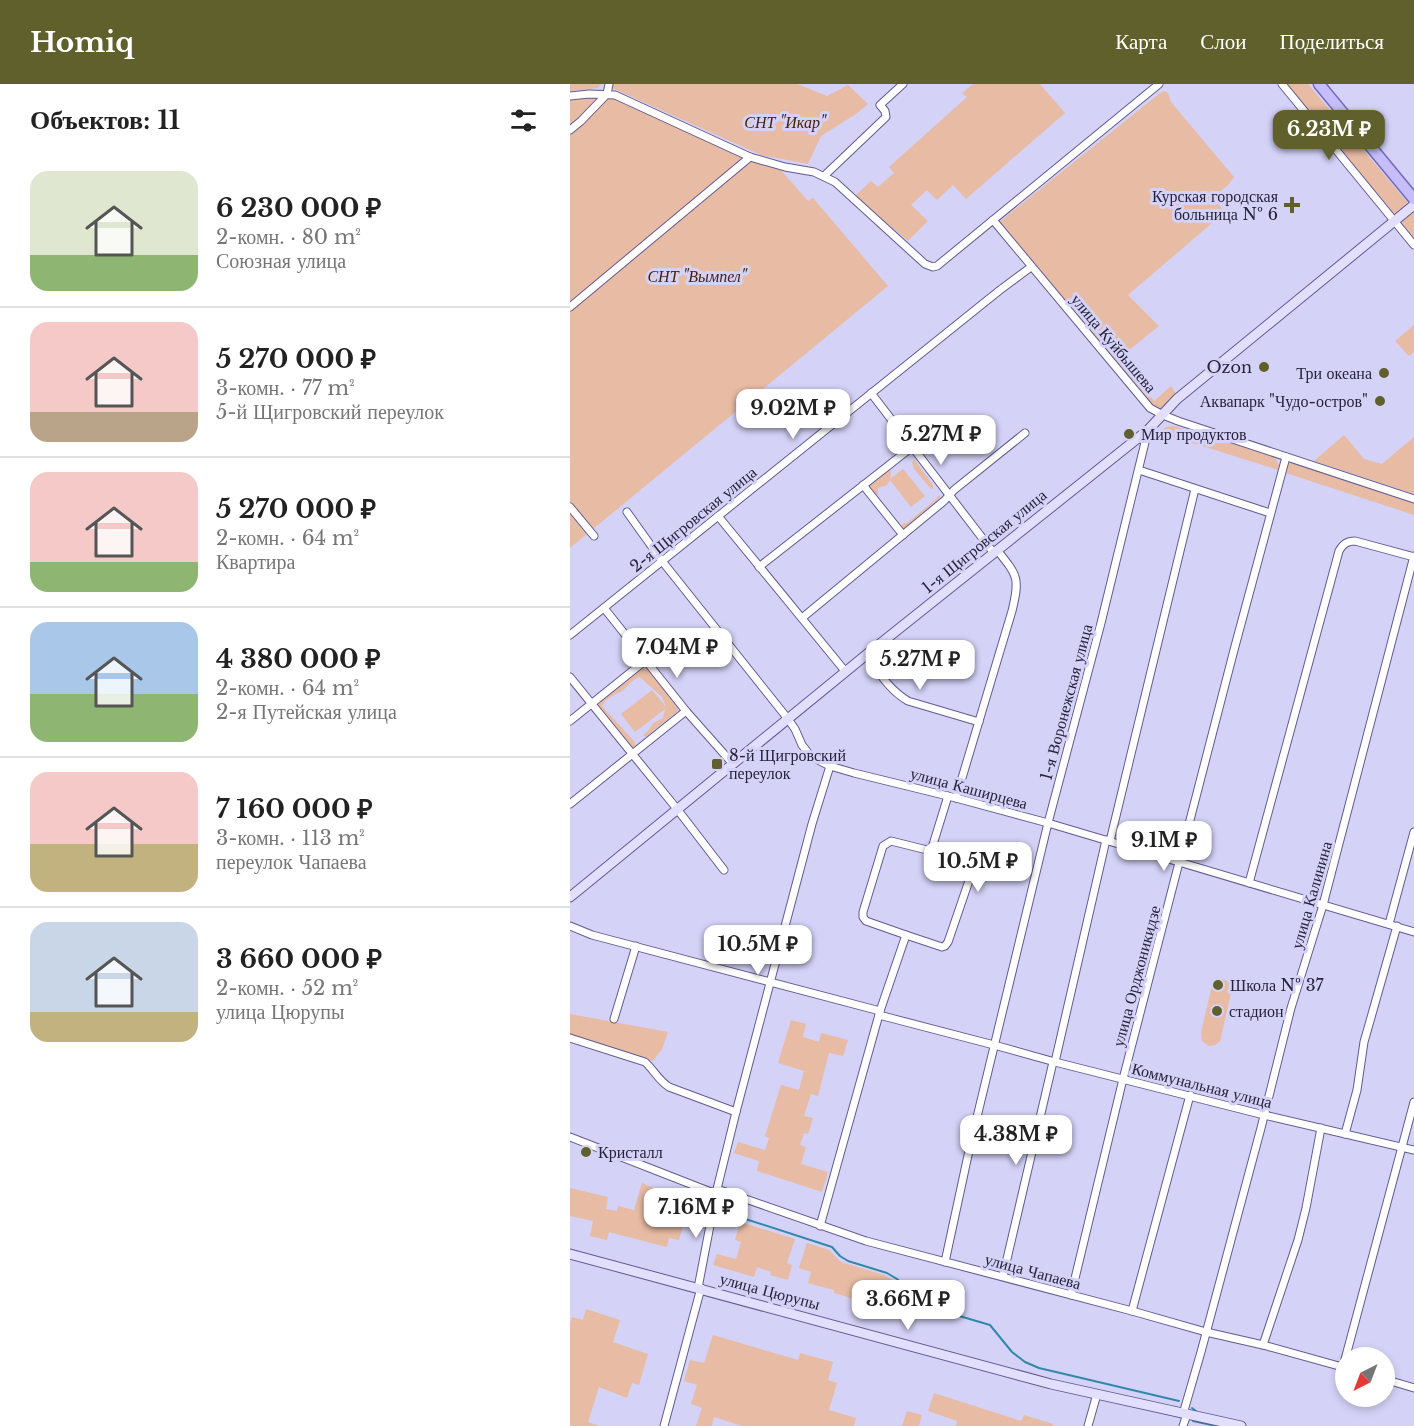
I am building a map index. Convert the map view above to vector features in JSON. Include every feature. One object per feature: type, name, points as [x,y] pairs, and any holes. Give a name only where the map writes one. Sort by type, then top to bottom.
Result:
[{"type":"main road","points":[[1319,84],[1414,199]]},
{"type":"street","points":[[570,130],[607,94],[609,84]]},
{"type":"street","points":[[824,176],[886,117],[880,105],[903,84]]},
{"type":"street","points":[[570,96],[615,95],[750,157],[824,176],[835,182],[925,264],[933,267],[1159,84]]},
{"type":"street","points":[[1282,84],[1414,245]]},
{"type":"street","points":[[570,307],[750,157]]},
{"type":"street","name":"1-я Щигровская улица","points":[[570,897],[845,671],[1148,430],[1178,399],[1414,205]]},
{"type":"street","name":"улица Куйбышева","points":[[993,220],[1150,408],[1163,415],[1414,499]]},
{"type":"street","name":"2-я Щигровская улица","points":[[570,635],[1031,267]]},
{"type":"street","points":[[871,393],[949,496],[1017,579],[1012,611],[956,798]]},
{"type":"street","name":"1-я Воронежская улица","points":[[945,1262],[967,1156],[1048,823],[1148,430]]},
{"type":"street","points":[[801,618],[954,490],[1026,434]]},
{"type":"street","points":[[759,567],[912,447]]},
{"type":"street","name":"улица Орджоникидзе","points":[[1071,1295],[1123,1079],[1286,457]]},
{"type":"street","points":[[1139,470],[1270,513]]},
{"type":"street","points":[[863,485],[903,535]]},
{"type":"street","points":[[1003,1276],[1195,489]]},
{"type":"street","points":[[570,507],[594,536]]},
{"type":"street","name":"улица Каширцева","points":[[627,512],[662,561],[788,718],[802,745],[819,761],[830,766],[1048,823],[1414,932]]},
{"type":"street","points":[[718,516],[845,671]]},
{"type":"street","points":[[1249,882],[1341,547],[1348,541],[1355,541],[1414,557]]},
{"type":"street","name":"улица Калинина","points":[[1184,1426],[1185,1414],[1291,1008],[1323,904],[1414,557]]},
{"type":"street","points":[[604,608],[686,711],[733,764]]},
{"type":"street","points":[[866,655],[899,696],[979,722]]},
{"type":"street","points":[[570,721],[646,660]]},
{"type":"street","points":[[570,677],[724,870]]},
{"type":"street","points":[[570,804],[686,711]]},
{"type":"street","points":[[664,1426],[700,1288],[717,1191],[736,1112],[769,982],[830,766]]},
{"type":"street","points":[[931,851],[948,796]]},
{"type":"street","points":[[1345,1134],[1356,1090],[1364,1042],[1414,832]]},
{"type":"street","points":[[891,841],[931,851],[968,861],[973,869],[948,942],[942,947],[866,921],[863,917],[883,846],[891,841]]},
{"type":"street","name":"Коммунальная улица","points":[[570,926],[1054,1062],[1414,1150]]},
{"type":"street","points":[[820,1226],[880,1013],[906,935]]},
{"type":"street","points":[[614,1019],[636,946]]},
{"type":"street","points":[[570,1038],[645,1062],[669,1087],[736,1112]]},
{"type":"street","points":[[1132,1311],[1190,1095]]},
{"type":"street","points":[[1350,1347],[1414,1102]]},
{"type":"street","points":[[1263,1344],[1298,1240],[1321,1128]]},
{"type":"street","name":"улица Чапаева","points":[[570,1137],[717,1191],[866,1241],[1206,1332],[1263,1344],[1335,1365]]},
{"type":"street","name":"улица Цюрупы","points":[[570,1254],[986,1367],[1241,1426]]},
{"type":"street","points":[[1395,1382],[1414,1387]]},
{"type":"street","points":[[1088,1426],[1097,1394]]},
{"type":"green space","points":[[570,84],[601,84],[598,88],[570,91]]},
{"type":"green space","name":"СНТ \"Икар\"","points":[[610,84],[797,84],[827,96],[848,85],[868,104],[821,136],[808,164],[761,155],[612,88]]},
{"type":"green space","points":[[973,84],[1040,84],[1065,113],[966,199],[953,185],[937,200],[927,190],[911,205],[928,221],[908,241],[855,196],[871,181],[878,187],[894,173],[889,167],[967,97],[962,93]]},
{"type":"green space","points":[[1285,84],[1308,84],[1407,202],[1407,206],[1396,216],[1394,215]]},
{"type":"green space","points":[[1164,91],[1168,93],[1171,102],[1234,177],[1213,198],[1225,212],[1128,295],[1159,326],[1119,358],[1154,401],[1171,386],[1177,395],[1163,409],[1156,409],[998,223]]},
{"type":"green space","name":"СНТ \"Вымпел\"","points":[[609,97],[747,158],[780,169],[808,201],[813,198],[888,286],[570,548],[570,98]]},
{"type":"green space","points":[[1411,212],[1414,212],[1414,238],[1401,223]]},
{"type":"green space","points":[[1414,325],[1414,352],[1409,356],[1395,341]]},
{"type":"green space","points":[[1173,426],[1274,456],[1279,465],[1278,470],[1158,432]]},
{"type":"green space","points":[[1344,435],[1364,459],[1382,464],[1414,437],[1414,494],[1314,461]]},
{"type":"green space","points":[[914,459],[933,488],[931,489],[914,469],[912,463]]},
{"type":"green space","points":[[1293,463],[1414,503],[1414,515],[1283,472],[1287,465]]},
{"type":"green space","points":[[887,468],[891,472],[890,479],[903,469],[925,496],[911,507],[890,480],[887,485],[878,488],[878,495],[874,496],[866,487]]},
{"type":"green space","points":[[939,495],[941,497],[904,530],[901,530],[900,527],[904,523],[907,523]]},
{"type":"green space","points":[[642,667],[650,671],[679,709],[646,737],[643,736],[653,723],[663,718],[665,709],[635,732],[621,714],[652,690],[666,707],[662,697],[639,677],[607,700],[602,706],[634,741],[636,746],[632,749],[596,706],[597,701]]},
{"type":"green space","name":"стадион","points":[[1223,979],[1230,983],[1232,989],[1220,1041],[1209,1046],[1202,1041],[1201,1032],[1212,986],[1218,980]]},
{"type":"green space","points":[[570,1014],[668,1032],[662,1049],[653,1061],[570,1034]]},
{"type":"green space","points":[[791,1020],[806,1024],[803,1037],[819,1042],[821,1033],[848,1040],[843,1056],[829,1053],[818,1096],[811,1094],[804,1116],[813,1118],[808,1134],[804,1133],[800,1145],[806,1147],[801,1164],[828,1172],[822,1192],[757,1171],[759,1161],[734,1153],[738,1142],[765,1150],[769,1138],[765,1136],[781,1085],[799,1090],[804,1071],[778,1063]]},
{"type":"green space","points":[[642,1183],[657,1189],[651,1211],[672,1217],[674,1209],[681,1211],[684,1199],[708,1205],[704,1223],[693,1220],[691,1228],[683,1226],[679,1240],[669,1238],[667,1247],[609,1232],[607,1240],[590,1236],[593,1221],[570,1216],[570,1188],[608,1197],[606,1209],[617,1211],[618,1206],[634,1210]]},
{"type":"green space","points":[[740,1222],[795,1239],[787,1263],[792,1265],[788,1280],[770,1275],[771,1272],[757,1267],[754,1277],[713,1265],[717,1254],[736,1259],[741,1242],[735,1240]]},
{"type":"green space","points":[[807,1243],[829,1250],[841,1262],[884,1275],[896,1282],[901,1286],[896,1303],[862,1294],[860,1301],[834,1293],[834,1290],[808,1283],[811,1272],[799,1268]]},
{"type":"green space","points":[[586,1309],[620,1320],[613,1342],[648,1354],[639,1385],[632,1383],[627,1398],[599,1387],[588,1422],[599,1426],[570,1426],[570,1323],[572,1317],[583,1320]]},
{"type":"green space","points":[[713,1335],[798,1360],[800,1353],[833,1362],[828,1380],[837,1383],[829,1410],[856,1418],[854,1426],[742,1426],[714,1417],[712,1426],[696,1426],[702,1408],[691,1404],[697,1385],[684,1381],[690,1360],[704,1363]]},
{"type":"green space","points":[[934,1393],[1021,1421],[1024,1415],[1053,1424],[1053,1426],[956,1426],[957,1421],[928,1411]]},
{"type":"green space","points":[[907,1411],[922,1415],[919,1426],[902,1426]]},
{"type":"waterway","points":[[724,1212],[832,1247],[848,1261],[887,1273],[939,1310],[990,1325],[1012,1352],[1025,1362],[1039,1368],[1179,1401]]},
{"type":"waterway","points":[[1192,1408],[1196,1411]]},
{"type":"waterway","points":[[1193,1421],[1216,1426]]},
{"type":"place","name":"Курская городская больница № 6","points":[[1292,205]]},
{"type":"place","name":"Ozon","points":[[1264,367]]},
{"type":"place","name":"Три океана","points":[[1384,373]]},
{"type":"place","name":"Аквапарк \"Чудо-остров\"","points":[[1380,401]]},
{"type":"place","name":"Мир продуктов","points":[[1129,434]]},
{"type":"place","name":"8-й Щигровский переулок","points":[[717,764]]},
{"type":"place","name":"Школа № 37","points":[[1218,985]]},
{"type":"place","name":"стадион","points":[[1217,1011]]},
{"type":"place","name":"Кристалл","points":[[586,1152]]}]
